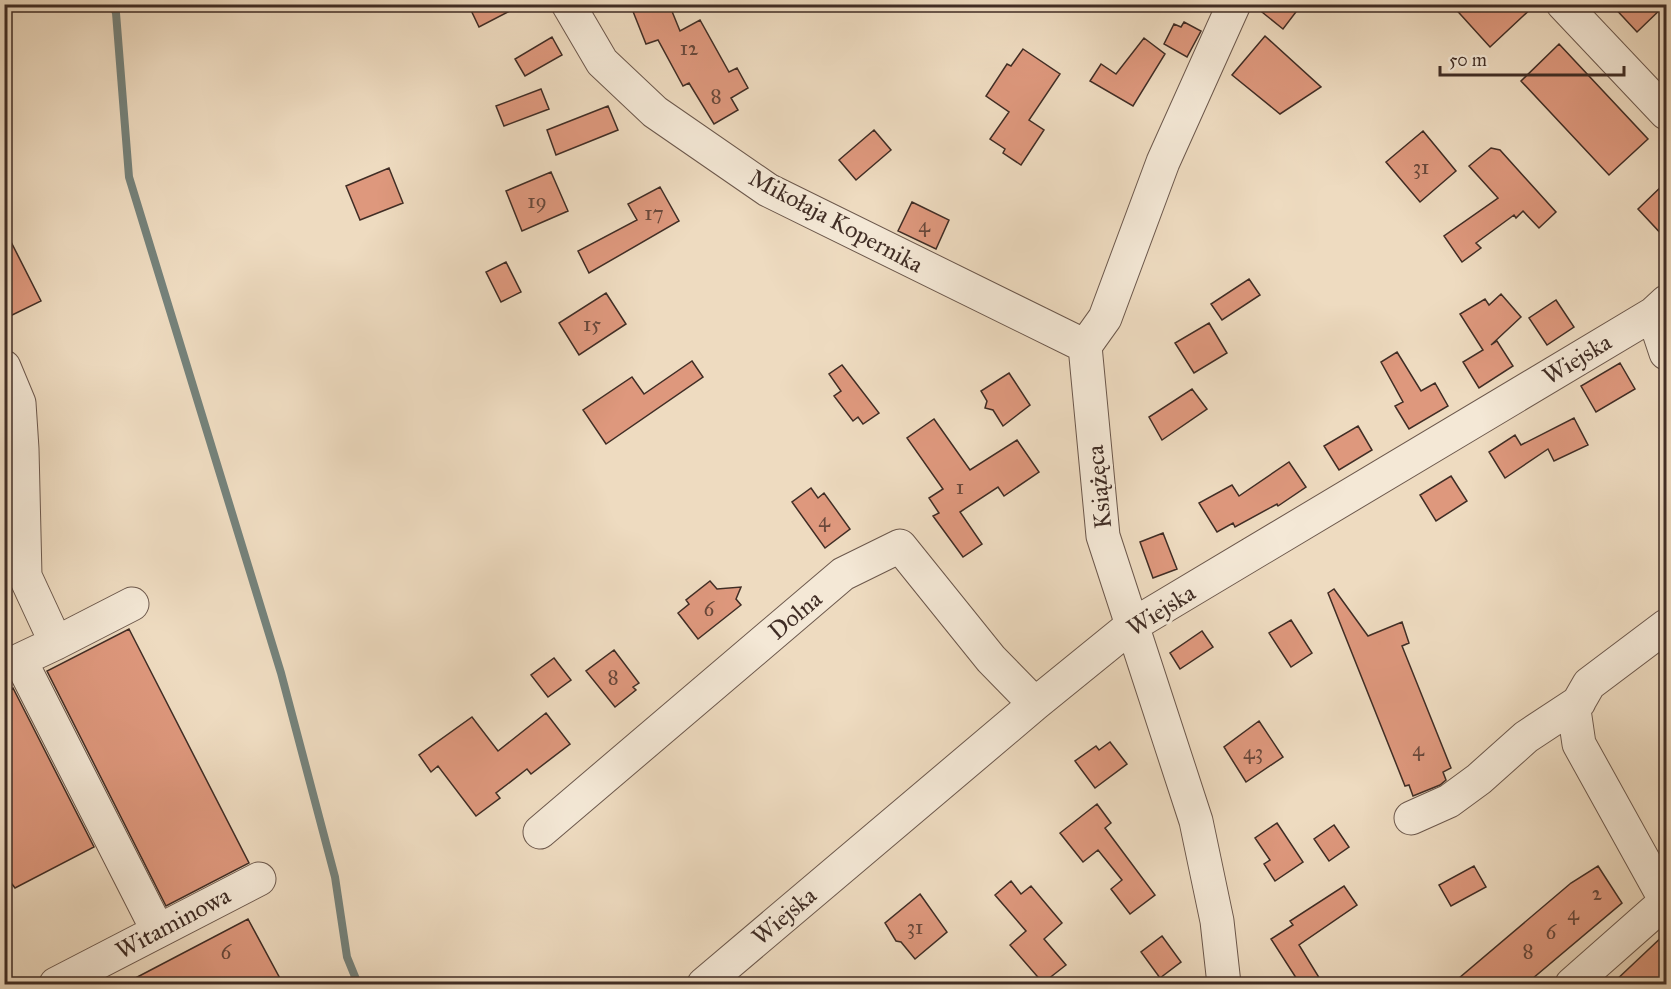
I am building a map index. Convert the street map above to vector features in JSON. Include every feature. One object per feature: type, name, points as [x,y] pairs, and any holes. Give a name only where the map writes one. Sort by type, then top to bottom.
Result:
[{"type":"street","name":"Mikołaja Kopernika","points":[[568,4],[602,62],[655,112],[768,190],[1086,346]]},
{"type":"street","points":[[1086,346],[1105,318],[1163,162],[1234,4]]},
{"type":"street","points":[[1563,4],[1666,113]]},
{"type":"street","points":[[1660,308],[1666,353]]},
{"type":"street","name":"Wiejska","points":[[704,984],[1035,704],[1131,626],[1660,308]]},
{"type":"street","name":"Książęca","points":[[1086,346],[1103,536],[1196,821],[1217,921],[1224,984]]},
{"type":"street","points":[[4,367],[19,403],[13,448],[25,576],[56,643]]},
{"type":"street","name":"Dolna","points":[[540,832],[843,574],[900,546],[991,659],[1035,704]]},
{"type":"street","points":[[132,604],[20,660],[158,931]]},
{"type":"street","points":[[1572,984],[1666,901],[1579,744],[1574,710],[1588,684],[1666,627]]},
{"type":"street","points":[[1411,818],[1449,801],[1479,779],[1526,737],[1579,702]]},
{"type":"street","name":"Witaminowa","points":[[56,984],[259,879]]},
{"type":"building","points":[[468,4],[523,4],[479,27]]},
{"type":"building","points":[[644,4],[669,4],[680,31],[700,20],[729,72],[737,68],[748,88],[731,98],[738,110],[714,124],[689,83],[683,86],[658,40],[646,44],[632,9]]},
{"type":"building","points":[[1252,4],[1302,4],[1283,29]]},
{"type":"building","points":[[1451,4],[1536,4],[1490,47]]},
{"type":"building","points":[[1611,4],[1666,4],[1637,32]]},
{"type":"building","points":[[1184,22],[1201,31],[1187,57],[1164,44],[1174,24],[1181,27]]},
{"type":"building","points":[[1265,36],[1321,87],[1280,114],[1232,75]]},
{"type":"building","points":[[552,37],[562,55],[525,76],[515,59]]},
{"type":"building","points":[[1144,38],[1165,54],[1133,106],[1090,81],[1101,64],[1116,74]]},
{"type":"building","points":[[1559,44],[1648,139],[1609,175],[1521,81]]},
{"type":"building","points":[[1023,49],[1060,74],[1029,120],[1044,130],[1021,165],[1003,153],[1005,149],[990,139],[1009,112],[986,96],[1007,64],[1011,66]]},
{"type":"building","points":[[541,89],[549,109],[504,126],[496,106]]},
{"type":"building","points":[[608,106],[618,130],[556,155],[547,130]]},
{"type":"building","points":[[874,130],[891,150],[856,180],[839,160]]},
{"type":"building","points":[[1423,131],[1456,171],[1420,202],[1386,162]]},
{"type":"building","points":[[1491,148],[1500,150],[1556,212],[1539,228],[1523,211],[1516,218],[1514,215],[1476,243],[1481,248],[1462,262],[1444,236],[1498,198],[1469,166]]},
{"type":"building","points":[[389,168],[403,203],[360,220],[346,186]]},
{"type":"building","points":[[551,172],[568,211],[522,231],[506,191]]},
{"type":"building","points":[[1666,182],[1666,239],[1638,209]]},
{"type":"building","points":[[660,187],[679,221],[589,273],[578,251],[637,220],[628,204]]},
{"type":"building","points":[[912,202],[949,220],[936,249],[898,231]]},
{"type":"building","points":[[4,228],[41,301],[4,319]]},
{"type":"building","points":[[506,262],[521,292],[501,302],[486,272]]},
{"type":"building","points":[[1249,279],[1260,295],[1222,320],[1211,304]]},
{"type":"building","points":[[606,293],[626,324],[579,355],[559,323]]},
{"type":"building","points":[[1501,294],[1521,317],[1491,345],[1497,341],[1513,366],[1479,388],[1463,362],[1483,350],[1460,314],[1485,299],[1489,305]]},
{"type":"building","points":[[1556,300],[1574,327],[1547,345],[1529,318]]},
{"type":"building","points":[[1209,323],[1227,353],[1194,373],[1175,343]]},
{"type":"building","points":[[1397,352],[1421,391],[1435,383],[1448,406],[1409,429],[1395,406],[1403,402],[1381,362]]},
{"type":"building","points":[[692,361],[703,377],[606,444],[583,410],[632,377],[644,394]]},
{"type":"building","points":[[1620,363],[1635,389],[1596,412],[1581,386]]},
{"type":"building","points":[[842,365],[879,413],[863,424],[858,417],[853,421],[834,396],[841,391],[829,374]]},
{"type":"building","points":[[1009,373],[1030,405],[1003,426],[993,410],[985,408],[987,401],[981,391]]},
{"type":"building","points":[[1192,389],[1207,409],[1162,440],[1149,417]]},
{"type":"building","points":[[1574,418],[1588,445],[1554,461],[1548,449],[1505,478],[1489,452],[1515,435],[1521,445]]},
{"type":"building","points":[[934,419],[970,470],[1017,440],[1039,472],[1004,496],[998,487],[960,512],[982,544],[963,557],[933,516],[939,513],[929,498],[943,489],[907,438]]},
{"type":"building","points":[[1358,426],[1372,450],[1339,470],[1324,446]]},
{"type":"building","points":[[1289,462],[1306,487],[1278,506],[1277,504],[1235,527],[1233,523],[1217,532],[1199,503],[1232,485],[1239,496]]},
{"type":"building","points":[[1451,476],[1467,501],[1436,521],[1420,495]]},
{"type":"building","points":[[811,488],[818,498],[824,493],[850,529],[825,548],[792,502]]},
{"type":"building","points":[[1163,533],[1177,569],[1153,578],[1140,542]]},
{"type":"building","points":[[710,581],[717,589],[741,587],[736,599],[741,605],[698,639],[678,613],[689,604],[686,600]]},
{"type":"building","points":[[1334,589],[1368,636],[1402,622],[1409,643],[1402,646],[1451,768],[1443,772],[1446,780],[1440,785],[1413,796],[1409,785],[1405,786],[1328,593]]},
{"type":"building","points":[[1291,620],[1312,653],[1291,667],[1269,633]]},
{"type":"building","points":[[129,629],[249,863],[166,906],[47,671]]},
{"type":"building","points":[[1202,631],[1213,647],[1180,669],[1170,653]]},
{"type":"building","points":[[614,650],[639,683],[633,687],[636,690],[615,707],[586,671]]},
{"type":"building","points":[[554,658],[571,680],[548,697],[531,675]]},
{"type":"building","points":[[13,688],[94,847],[15,888],[12,884],[4,888],[4,693]]},
{"type":"building","points":[[546,713],[570,744],[531,774],[527,769],[496,793],[500,798],[476,816],[438,766],[431,772],[419,755],[472,717],[498,751]]},
{"type":"building","points":[[1259,721],[1283,757],[1246,782],[1224,747]]},
{"type":"building","points":[[1110,742],[1127,764],[1095,788],[1075,761],[1096,746],[1099,750]]},
{"type":"building","points":[[1097,804],[1111,823],[1105,828],[1155,895],[1130,914],[1111,889],[1122,880],[1098,850],[1083,862],[1060,833]]},
{"type":"building","points":[[1277,823],[1303,862],[1275,881],[1264,864],[1270,860],[1255,838]]},
{"type":"building","points":[[1334,825],[1349,847],[1329,861],[1314,839]]},
{"type":"building","points":[[1474,866],[1486,887],[1451,906],[1439,885]]},
{"type":"building","points":[[1598,866],[1622,903],[1526,984],[1452,984],[1571,883]]},
{"type":"building","points":[[1011,881],[1021,894],[1031,886],[1062,923],[1044,939],[1066,965],[1043,983],[1010,945],[1026,931],[995,895]]},
{"type":"building","points":[[1344,886],[1357,905],[1299,945],[1323,984],[1300,984],[1271,939],[1293,925],[1290,921]]},
{"type":"building","points":[[920,894],[947,932],[915,959],[901,942],[896,941],[885,923]]},
{"type":"building","points":[[248,919],[283,984],[124,984]]},
{"type":"building","points":[[1666,933],[1666,984],[1612,984]]},
{"type":"building","points":[[1162,936],[1181,962],[1160,978],[1141,952]]},
{"type":"waterway","points":[[112,4],[116,13],[129,177],[281,673],[335,877],[347,957],[358,984]]}]
